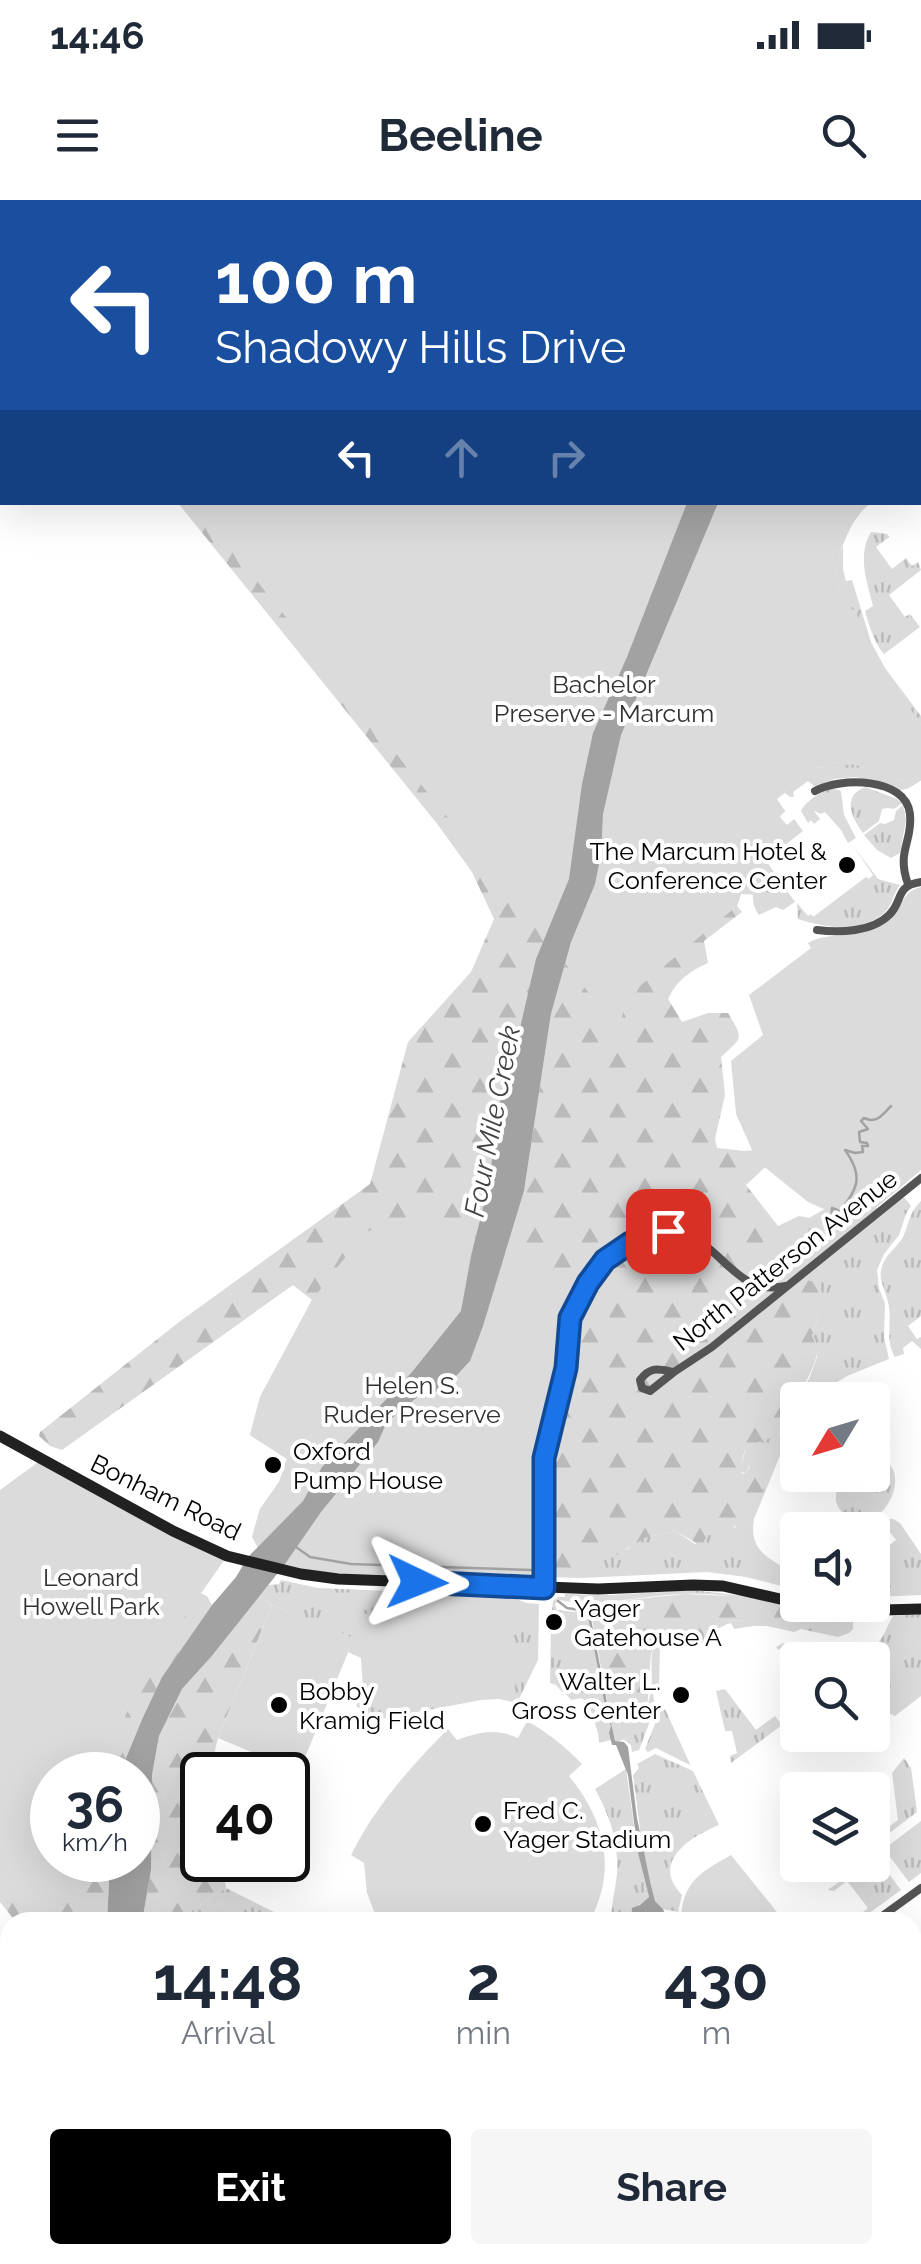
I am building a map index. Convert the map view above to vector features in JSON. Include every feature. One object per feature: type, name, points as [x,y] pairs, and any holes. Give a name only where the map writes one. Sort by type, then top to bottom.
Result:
[{"type":"street","points":[[815,791],[846,782],[871,783],[898,794],[906,802],[910,818],[902,866],[908,884]]},
{"type":"street","points":[[818,930],[843,932],[884,918],[908,884],[921,882]]},
{"type":"street","name":"North Patterson Avenue","points":[[674,1372],[712,1347],[921,1178]]},
{"type":"street","points":[[544,1588],[544,1458],[566,1368],[570,1318],[596,1270],[630,1243],[668,1231],[697,1239],[744,1279],[760,1287],[772,1290],[786,1286]]},
{"type":"street","name":"Bonham Road","points":[[0,1436],[173,1531],[236,1558],[288,1571],[338,1579],[598,1590],[723,1586],[780,1599]]},
{"type":"street","name":"Bonham Road","points":[[890,1610],[921,1609]]},
{"type":"street","points":[[888,1912],[921,1888]]},
{"type":"green space","points":[[180,505],[198,505],[569,879],[498,1109],[489,1183],[471,1256],[252,1537],[260,1509],[279,1482],[287,1459],[250,1435],[260,1397],[312,1300],[293,1285],[62,1450],[50,1446],[39,1436],[40,1432],[179,1322],[370,1184],[408,1042],[471,972],[494,919],[472,872]]},
{"type":"green space","name":"Bachelor Preserve - Marcum","points":[[196,505],[868,505],[852,524],[834,564],[842,602],[856,612],[874,655],[866,672],[891,681],[921,725],[921,780],[917,783],[895,779],[854,764],[813,768],[776,798],[770,807],[779,831],[759,866],[766,872],[766,888],[759,895],[741,894],[737,906],[629,995],[618,1029]]},
{"type":"green space","points":[[868,505],[852,524],[834,564],[842,602],[856,612],[874,655],[866,672],[891,681],[921,725],[921,780],[917,783],[895,779],[854,764],[813,768],[776,798],[770,807],[779,831],[741,894],[737,906],[742,912],[704,941],[708,963],[685,977],[668,999],[682,1022],[708,1013],[728,1013],[737,1028],[737,1041],[721,1057],[725,1095],[715,1139],[717,1148],[744,1151],[787,1147],[746,1185],[778,1226],[799,1216],[809,1218],[830,1206],[878,1208],[810,1264],[801,1280],[816,1283],[824,1299],[812,1336],[816,1358],[806,1382],[780,1382],[780,1432],[752,1444],[745,1452],[741,1474],[753,1463],[769,1463],[755,1506],[739,1527],[716,1527],[698,1544],[675,1531],[645,1538],[613,1557],[590,1558],[581,1578],[550,1577],[529,1582],[344,1576],[285,1564],[321,1512],[483,1326],[524,1191],[551,1014],[680,596]]},
{"type":"green space","points":[[871,532],[889,537],[876,547],[892,569],[906,558],[912,566],[918,562],[921,570],[889,595],[905,617],[910,614],[920,627],[884,654],[865,611],[873,606],[864,559]]},
{"type":"green space","points":[[843,546],[846,581],[852,580],[871,642],[921,716],[921,725],[891,682],[865,672],[842,603],[834,563]]},
{"type":"green space","points":[[854,764],[917,783],[901,790],[856,777],[814,786],[808,781],[793,792],[794,797],[785,793],[777,799],[785,811],[780,817],[787,825],[794,819],[803,831],[767,862],[795,902],[783,910],[776,907],[759,915],[754,905],[754,881],[776,819],[770,807],[776,798],[813,768]]},
{"type":"green space","points":[[865,787],[902,803],[894,809],[882,809],[879,821],[863,833],[852,814],[851,801]]},
{"type":"green space","points":[[832,788],[841,791],[844,815],[856,838],[848,843],[825,812],[814,811],[820,819],[814,824],[811,820],[808,823],[801,811],[810,800]]},
{"type":"green space","points":[[903,805],[906,820],[900,853],[891,858],[864,835],[880,823],[894,820]]},
{"type":"green space","points":[[852,844],[878,879],[900,885],[887,910],[874,920],[853,926],[831,927],[798,919],[797,903],[813,917],[873,875]]},
{"type":"green space","points":[[921,887],[921,1170],[857,1224],[808,1202],[757,1161],[736,1114],[731,1061],[763,1035],[749,995],[811,948],[808,943],[887,920],[908,894]]},
{"type":"green space","points":[[904,1197],[911,1206],[899,1235],[877,1270],[885,1304],[884,1337],[889,1359],[837,1382],[807,1382],[817,1357],[812,1336],[820,1310],[801,1280]]},
{"type":"green space","points":[[921,1201],[921,1316],[908,1326],[917,1339],[921,1337],[921,1349],[912,1341],[903,1348],[904,1354],[895,1357],[881,1271]]},
{"type":"green space","name":"Helen S. Ruder Preserve","points":[[417,1213],[577,1283],[563,1329],[542,1442],[535,1573],[529,1582],[387,1578],[309,1570],[279,1562],[260,1551],[252,1537],[260,1509],[279,1482],[287,1459],[250,1435],[260,1397],[312,1300],[364,1233]]},
{"type":"green space","points":[[780,1433],[780,1456],[754,1519],[753,1531],[758,1548],[780,1565],[780,1586],[707,1572],[581,1578],[589,1558],[628,1549],[645,1538],[675,1531],[695,1544],[718,1525],[736,1528],[750,1465],[746,1472],[739,1473],[751,1443]]},
{"type":"green space","name":"Leonard Howell Park","points":[[41,1460],[227,1556],[140,1681],[111,1752],[30,1752],[30,1882],[57,1882],[44,1912],[32,1912],[0,1874],[0,1490]]},
{"type":"green space","points":[[890,1467],[894,1472],[891,1499],[882,1512],[842,1512],[837,1492],[890,1492]]},
{"type":"green space","points":[[890,1519],[900,1523],[921,1554],[921,1595],[890,1596],[890,1545],[896,1540],[890,1532]]},
{"type":"green space","points":[[281,1580],[318,1588],[508,1596],[539,1604],[538,1660],[517,1703],[481,1700],[370,1721],[367,1713],[356,1706],[363,1688],[361,1658],[348,1652],[353,1638],[272,1605],[260,1595],[268,1585],[279,1584]]},
{"type":"green space","points":[[194,1590],[207,1596],[212,1605],[162,1677],[129,1752],[102,1752],[138,1669]]},
{"type":"green space","points":[[692,1590],[745,1596],[780,1605],[701,1594],[590,1603],[559,1600],[555,1604],[557,1610],[586,1613],[590,1618],[611,1726],[611,1740],[599,1743],[589,1703],[581,1698],[571,1700],[550,1683],[551,1626],[557,1625],[557,1620],[551,1619],[553,1601],[565,1594]]},
{"type":"green space","points":[[685,1594],[733,1596],[780,1604],[780,1622],[853,1622],[853,1629],[838,1637],[801,1629],[794,1632],[754,1626],[744,1620],[723,1621],[693,1637],[674,1629],[664,1633],[653,1646],[649,1693],[641,1724],[631,1735],[615,1742],[589,1604]]},
{"type":"green space","points":[[260,1595],[272,1605],[215,1752],[180,1752],[180,1882],[225,1882],[226,1888],[191,1912],[144,1912],[149,1882],[160,1882],[160,1752],[156,1752],[159,1736],[182,1689]]},
{"type":"green space","points":[[504,1598],[515,1689],[367,1706],[357,1615]]},
{"type":"green space","name":"Bobby Kramig Field","points":[[272,1605],[354,1638],[307,1752],[251,1752],[218,1738]]},
{"type":"green space","points":[[921,1614],[921,1696],[895,1716],[890,1714],[890,1642],[879,1642],[893,1616]]},
{"type":"green space","points":[[745,1620],[754,1626],[734,1629],[731,1623],[727,1624],[703,1643],[660,1643],[659,1693],[653,1693],[655,1708],[639,1750],[632,1752],[631,1745],[624,1740],[638,1728],[645,1712],[657,1639],[674,1629],[692,1637],[723,1621]]},
{"type":"green space","points":[[725,1689],[756,1730],[775,1716],[780,1722],[780,1726],[731,1763],[730,1756],[737,1753],[732,1731],[725,1731],[716,1691]]},
{"type":"green space","points":[[665,1709],[690,1765],[656,1748],[648,1752],[645,1749],[660,1711]]},
{"type":"green space","name":"Fred C. Yager Stadium","points":[[527,1721],[582,1764],[569,1776],[599,1828],[605,1865],[594,1912],[374,1912],[367,1893],[364,1863],[351,1855],[382,1804],[407,1773],[448,1729],[457,1740],[488,1732],[518,1738]]},
{"type":"green space","points":[[655,1754],[693,1771],[719,1825],[696,1836],[672,1862],[673,1883],[682,1895],[678,1912],[663,1909],[655,1901],[643,1852],[633,1775],[639,1768],[637,1764]]},
{"type":"green space","points":[[904,1758],[911,1768],[917,1812],[890,1833],[890,1826],[898,1820],[892,1773]]},
{"type":"green space","points":[[626,1769],[649,1898],[632,1912],[612,1912],[617,1851],[595,1789]]},
{"type":"green space","points":[[921,1821],[921,1873],[909,1882],[890,1857],[890,1844]]},
{"type":"green space","points":[[0,1844],[30,1853],[30,1882],[109,1882],[108,1912],[8,1912],[0,1902]]},
{"type":"green space","points":[[731,1855],[777,1912],[682,1912],[684,1897],[694,1880]]},
{"type":"green space","points":[[890,1875],[901,1890],[871,1912],[863,1912],[868,1908],[848,1882],[890,1882]]},
{"type":"green space","points":[[226,1888],[274,1912],[191,1912]]},
{"type":"shaded area","name":"Four Mile Creek","points":[[686,505],[717,505],[621,735],[603,814],[595,884],[571,942],[551,1014],[524,1191],[470,1361],[442,1391],[421,1394],[387,1422],[378,1442],[285,1564],[182,1689],[159,1736],[156,1752],[129,1752],[162,1677],[248,1557],[303,1501],[322,1467],[412,1372],[461,1311],[489,1183],[498,1109],[536,959],[569,879],[593,733]]},
{"type":"shaded area","points":[[608,1708],[615,1741],[628,1747],[650,1881],[655,1901],[664,1912],[632,1912],[649,1897],[638,1853],[628,1775],[616,1745],[612,1745]]},
{"type":"shaded area","name":"Four Mile Creek","points":[[109,1882],[149,1882],[144,1912],[108,1912]]},
{"type":"waterway","points":[[831,1222],[832,1208],[840,1211],[856,1181],[845,1150],[863,1152],[862,1146],[868,1146],[860,1142],[859,1132],[868,1129],[861,1121],[876,1119],[891,1106]]},
{"type":"waterway","points":[[296,1547],[310,1557],[351,1564],[531,1570]]},
{"type":"waterway","points":[[558,1601],[589,1615],[607,1709]]},
{"type":"place","name":"The Marcum Hotel & Conference Center","points":[[847,865]]},
{"type":"place","name":"Oxford Pump House","points":[[273,1465]]},
{"type":"place","name":"Yager Gatehouse A","points":[[554,1622]]},
{"type":"place","name":"Walter L. Gross Center","points":[[681,1695]]},
{"type":"place","name":"Bobby Kramig Field","points":[[279,1705]]},
{"type":"place","name":"Fred C. Yager Stadium","points":[[483,1824]]},
{"type":"route","points":[[417,1582],[544,1588],[544,1458],[566,1368],[570,1318],[605,1260],[630,1243],[668,1231]]}]
